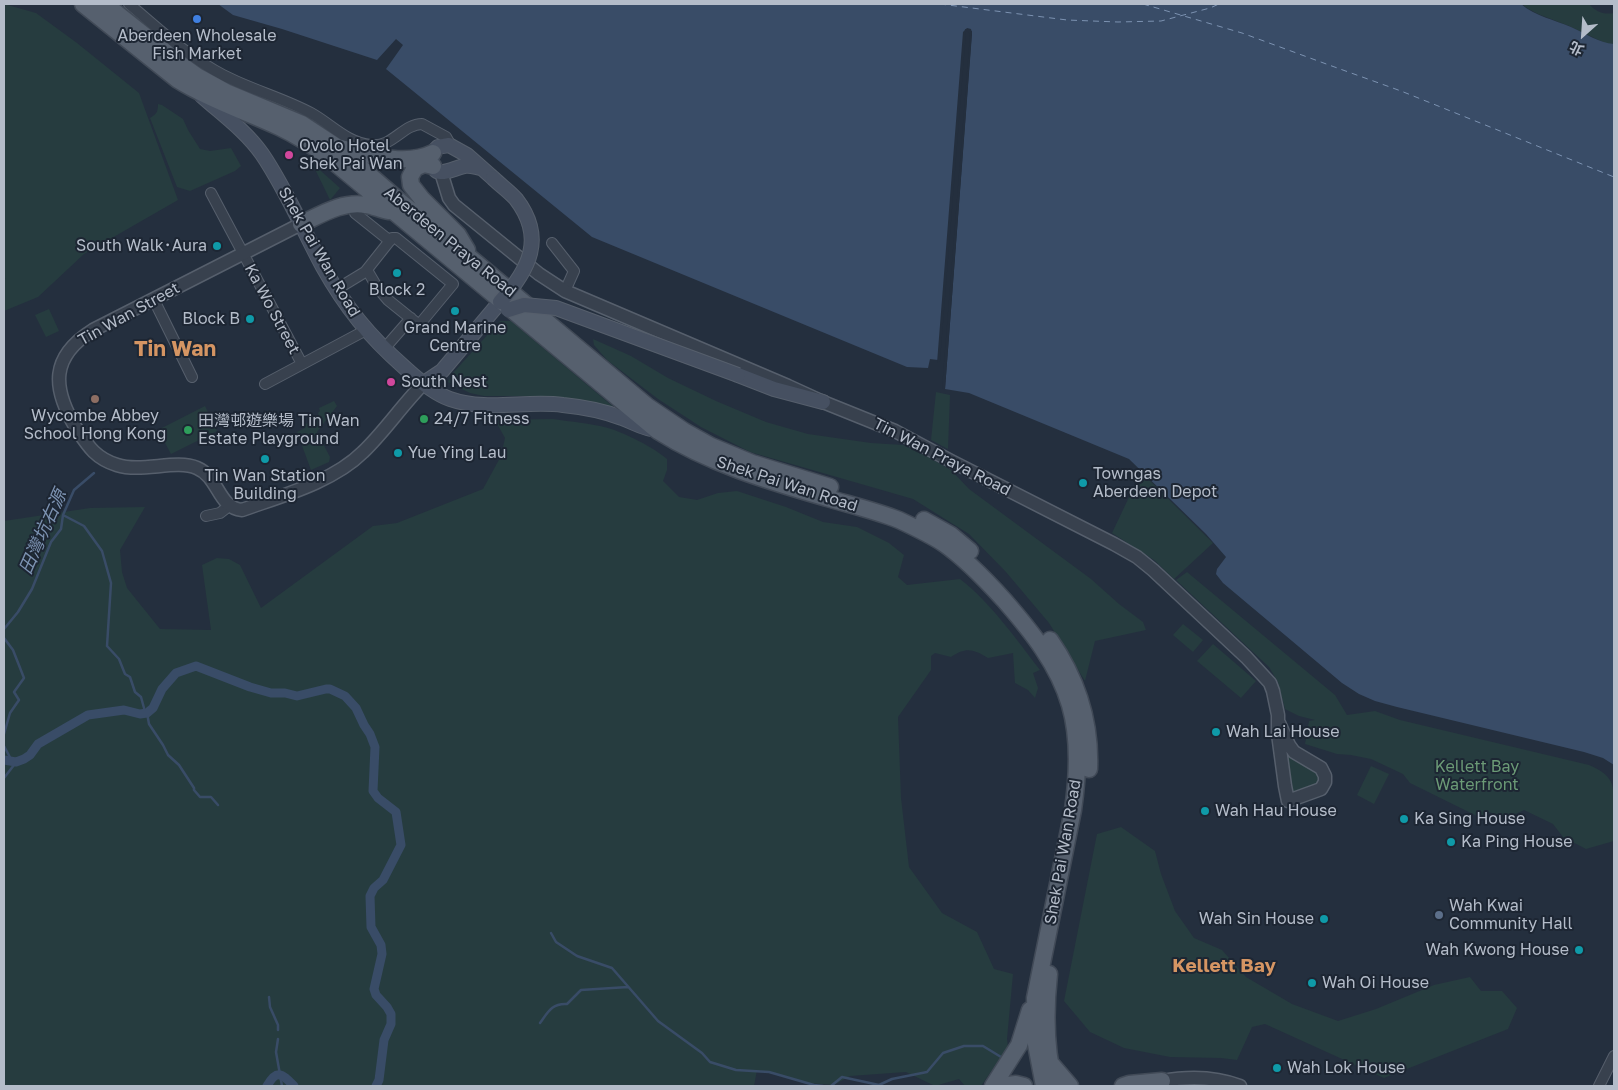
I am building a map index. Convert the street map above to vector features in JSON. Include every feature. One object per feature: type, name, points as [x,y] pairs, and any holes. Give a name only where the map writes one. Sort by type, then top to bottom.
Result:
[{"type":"main road","name":"Aberdeen Praya Road","points":[[83,4],[164,69],[193,89],[278,127],[312,145],[380,199],[658,430]]},
{"type":"main road","name":"Aberdeen Praya Road","points":[[105,4],[197,76],[228,93],[302,124],[337,148],[450,243],[474,260],[647,406],[684,431]]},
{"type":"main road","name":"Shek Pai Wan Road","points":[[193,89],[242,131],[260,151],[336,289],[366,330],[384,349],[424,383],[443,396],[467,403],[492,406],[564,404],[596,410],[622,418],[645,429],[658,430],[685,446],[734,468],[880,513],[924,532],[952,550],[983,578],[1017,615],[1047,656],[1063,684],[1076,734],[1078,766],[1073,810],[1035,998],[1036,1044],[1044,1086]]},
{"type":"main road","points":[[337,148],[387,158],[421,157],[445,159]]},
{"type":"main road","points":[[424,383],[442,371],[523,274],[530,256],[532,243],[529,225],[520,206],[514,198],[467,155],[424,164],[415,168],[410,177],[411,184],[422,199],[458,235],[474,260]]},
{"type":"main road","points":[[301,224],[336,207],[347,204],[367,205],[394,212]]},
{"type":"main road","points":[[486,319],[524,305],[556,308],[774,389],[823,402]]},
{"type":"main road","name":"Shek Pai Wan Road","points":[[684,431],[736,457],[892,506],[938,527],[972,552],[1046,634],[1064,660],[1082,706],[1089,744],[1089,766],[1083,811],[1050,965],[1046,1012],[1047,1038],[1056,1086]]},
{"type":"main road","points":[[993,1086],[1020,1045],[1035,998]]},
{"type":"main road","points":[[1051,1064],[1070,1086]]},
{"type":"main road","points":[[1001,1086],[1016,1084],[1024,1086]]},
{"type":"main road","points":[[1123,1086],[1129,1084],[1155,1085]]},
{"type":"street","points":[[129,4],[193,57],[221,74],[313,114],[343,135],[359,143],[372,146],[386,143],[409,128],[422,124],[437,132],[445,159]]},
{"type":"street","name":"Tin Wan Praya Road","points":[[445,159],[446,186],[449,198],[454,205],[539,274],[565,291],[902,434],[1137,557],[1171,585],[1270,683],[1279,723],[1288,801],[1320,789],[1325,782],[1325,776],[1321,768],[1294,752],[1279,723]]},
{"type":"street","name":"Ka Wo Street","points":[[211,193],[302,364]]},
{"type":"street","points":[[355,213],[390,241]]},
{"type":"street","name":"Tin Wan Street","points":[[229,506],[212,479],[197,468],[184,466],[130,468],[100,458],[90,450],[62,401],[58,386],[60,371],[67,353],[75,343],[93,330],[301,224]]},
{"type":"street","points":[[336,289],[367,270],[392,238],[396,238],[452,284],[419,325],[388,300],[377,287],[367,270]]},
{"type":"street","points":[[552,243],[574,271],[565,291]]},
{"type":"street","points":[[154,300],[192,377]]},
{"type":"street","points":[[384,349],[411,318]]},
{"type":"street","points":[[265,384],[366,330]]},
{"type":"street","points":[[206,516],[220,513],[229,506],[242,510],[276,498],[321,479],[350,464],[424,383]]},
{"type":"street","points":[[1599,1086],[1614,1056]]},
{"type":"street","points":[[1155,1085],[1182,1077],[1206,1077],[1228,1081],[1240,1086]]},
{"type":"green space","points":[[4,4],[36,13],[139,93],[178,200],[84,254],[38,297],[4,311],[4,279],[6,278],[4,278]]},
{"type":"green space","points":[[1523,4],[1589,4],[1600,12],[1614,13],[1614,44],[1607,44],[1538,14]]},
{"type":"green space","points":[[158,104],[183,119],[200,149],[210,151],[231,148],[241,166],[235,171],[190,191],[177,187],[150,118],[157,112]]},
{"type":"green space","points":[[312,163],[340,188],[330,200]]},
{"type":"green space","points":[[49,309],[59,331],[46,337],[35,315]]},
{"type":"green space","points":[[500,321],[511,321],[616,409],[574,400],[541,396],[484,396],[470,393],[448,382],[453,373]]},
{"type":"green space","points":[[593,339],[631,356],[668,378],[766,422],[808,434],[871,443],[903,445],[928,457],[951,470],[969,489],[1091,579],[1143,622],[1146,630],[1095,641],[1085,681],[1049,623],[1006,572],[969,534],[913,499],[750,452],[701,427],[658,399],[607,360],[594,345]]},
{"type":"green space","points":[[936,392],[950,395],[948,449],[931,440]]},
{"type":"green space","points":[[334,401],[337,406],[317,432],[330,457],[329,462],[311,470],[297,432],[305,428],[304,425],[319,417],[319,408]]},
{"type":"green space","name":"田灣邨遊樂場 Tin Wan Estate Playground","points":[[205,406],[217,431],[171,454],[158,430]]},
{"type":"green space","points":[[553,419],[608,428],[647,445],[667,459],[667,470],[663,481],[679,497],[697,500],[718,493],[737,491],[786,507],[823,522],[857,527],[889,543],[904,555],[898,577],[907,585],[960,579],[992,610],[1040,670],[1033,673],[1038,688],[1035,698],[1028,690],[1015,683],[1013,653],[988,658],[970,650],[951,657],[935,653],[931,656],[931,670],[898,717],[901,798],[909,867],[942,913],[977,932],[994,969],[1013,974],[1007,1039],[1008,1047],[981,1086],[965,1086],[959,1079],[935,1086],[906,1072],[850,1076],[834,1085],[807,1083],[757,1070],[754,1086],[4,1086],[4,521],[90,508],[145,507],[120,550],[122,572],[127,588],[160,629],[211,630],[202,565],[217,558],[229,559],[240,565],[261,608],[373,526],[397,523],[483,489],[501,456],[505,438],[495,420]]},
{"type":"green space","points":[[1141,472],[1213,543],[1174,579],[1154,560],[1112,533]]},
{"type":"green space","name":"Kellett Bay Waterfront","points":[[1187,572],[1335,695],[1347,715],[1375,711],[1400,720],[1589,765],[1597,769],[1608,777],[1613,787],[1614,841],[1586,849],[1563,837],[1553,824],[1524,810],[1506,816],[1489,812],[1485,820],[1410,783],[1403,774],[1371,759],[1337,754],[1305,744],[1309,721],[1315,720],[1299,716],[1285,709],[1278,682],[1269,667],[1176,580]]},
{"type":"green space","points":[[1183,624],[1203,640],[1193,652],[1173,635]]},
{"type":"green space","points":[[1213,644],[1256,681],[1241,698],[1197,661]]},
{"type":"green space","points":[[1286,755],[1318,771],[1319,780],[1317,785],[1295,792],[1291,790]]},
{"type":"green space","points":[[1371,766],[1389,774],[1374,804],[1357,795]]},
{"type":"green space","points":[[1121,827],[1155,851],[1161,874],[1175,911],[1194,938],[1222,950],[1246,977],[1292,1004],[1338,1021],[1376,1009],[1434,985],[1470,977],[1481,991],[1502,991],[1517,1008],[1508,1029],[1384,1078],[1265,1024],[1252,1027],[1237,1060],[1170,1057],[1124,1048],[1090,1032],[1064,1001],[1097,834]]},
{"type":"water","points":[[218,4],[1521,4],[1539,15],[1571,27],[1597,40],[1614,44],[1614,765],[1603,758],[1584,752],[1397,707],[1359,694],[1342,683],[1223,583],[1216,574],[1217,569],[1226,557],[1206,534],[1129,459],[969,393],[945,389],[972,31],[965,29],[938,360],[930,359],[928,368],[907,367],[592,237],[386,69],[403,45],[396,39],[377,60],[233,15]]},
{"type":"pier","points":[[967,28],[971,29],[972,34],[945,389],[942,388],[970,34],[967,31],[940,361],[937,363],[963,32]]},
{"type":"waterway","name":"田灣坑右源","points":[[4,629],[18,612],[32,589],[51,542],[61,529],[63,515],[74,490],[94,473]]},
{"type":"waterway","points":[[63,515],[84,526],[102,551],[111,583],[107,646],[119,659],[125,674],[130,677],[135,692],[141,697],[144,708]]},
{"type":"waterway","name":"田灣坑右源","points":[[4,638],[13,650],[24,678],[14,692],[19,700],[10,713],[4,734]]},
{"type":"waterway","points":[[4,760],[16,762],[24,759],[30,755],[38,744],[88,715],[124,710],[140,714],[147,713],[153,708],[162,689],[176,673],[196,666],[271,693],[285,693],[297,696],[330,689],[345,696],[356,708],[375,747],[373,791],[378,798],[396,812],[401,845],[383,880],[374,888],[370,896],[371,927],[381,945],[382,954],[374,989],[376,995],[391,1014],[391,1024],[384,1040],[379,1080],[376,1086]]},
{"type":"waterway","points":[[147,713],[149,724],[168,755],[179,765],[194,790],[200,797],[211,797],[218,805]]},
{"type":"waterway","name":"田灣坑右源","points":[[4,746],[14,765],[4,778]]},
{"type":"waterway","points":[[551,933],[556,942],[577,956],[612,968],[658,1021],[702,1053],[710,1062],[736,1070],[769,1072],[823,1086]]},
{"type":"waterway","points":[[540,1023],[551,1009],[558,1005],[567,1004],[581,990],[628,987]]},
{"type":"waterway","points":[[269,997],[270,1007],[278,1025],[278,1030]]},
{"type":"waterway","points":[[278,1039],[276,1052],[282,1086]]},
{"type":"waterway","points":[[831,1086],[842,1077],[879,1085],[892,1079],[927,1072],[943,1053],[964,1046],[983,1046],[1001,1057]]},
{"type":"waterway","points":[[267,1086],[277,1075],[283,1076],[294,1086]]},
{"type":"ferry route","points":[[940,4],[1067,20],[1118,22],[1161,21],[1219,4]]},
{"type":"ferry route","points":[[1143,4],[1242,33],[1401,91],[1614,177]]},
{"type":"place","name":"Aberdeen Wholesale Fish Market","points":[[197,19]]},
{"type":"place","name":"Ovolo Hotel Shek Pai Wan","points":[[289,155]]},
{"type":"place","name":"South Walk･Aura","points":[[217,246]]},
{"type":"place","name":"Block 2","points":[[397,273]]},
{"type":"place","name":"Grand Marine Centre","points":[[455,311]]},
{"type":"place","name":"Block B","points":[[250,319]]},
{"type":"place","name":"South Nest","points":[[391,382]]},
{"type":"place","name":"Wycombe Abbey School Hong Kong","points":[[95,399]]},
{"type":"place","name":"24/7 Fitness","points":[[424,419]]},
{"type":"place","name":"田灣邨遊樂場 Tin Wan Estate Playground","points":[[188,430]]},
{"type":"place","name":"Yue Ying Lau","points":[[398,453]]},
{"type":"place","name":"Tin Wan Station Building","points":[[265,459]]},
{"type":"place","name":"Towngas Aberdeen Depot","points":[[1083,483]]},
{"type":"place","name":"Wah Lai House","points":[[1216,732]]},
{"type":"place","name":"Wah Hau House","points":[[1205,811]]},
{"type":"place","name":"Ka Sing House","points":[[1404,819]]},
{"type":"place","name":"Ka Ping House","points":[[1451,842]]},
{"type":"place","name":"Wah Kwai Community Hall","points":[[1439,915]]},
{"type":"place","name":"Wah Sin House","points":[[1324,919]]},
{"type":"place","name":"Wah Kwong House","points":[[1579,950]]},
{"type":"place","name":"Wah Oi House","points":[[1312,983]]},
{"type":"place","name":"Wah Lok House","points":[[1277,1068]]},
{"type":"district","name":"Tin Wan","points":[[175,349]]},
{"type":"district","name":"Kellett Bay","points":[[1224,966]]}]
